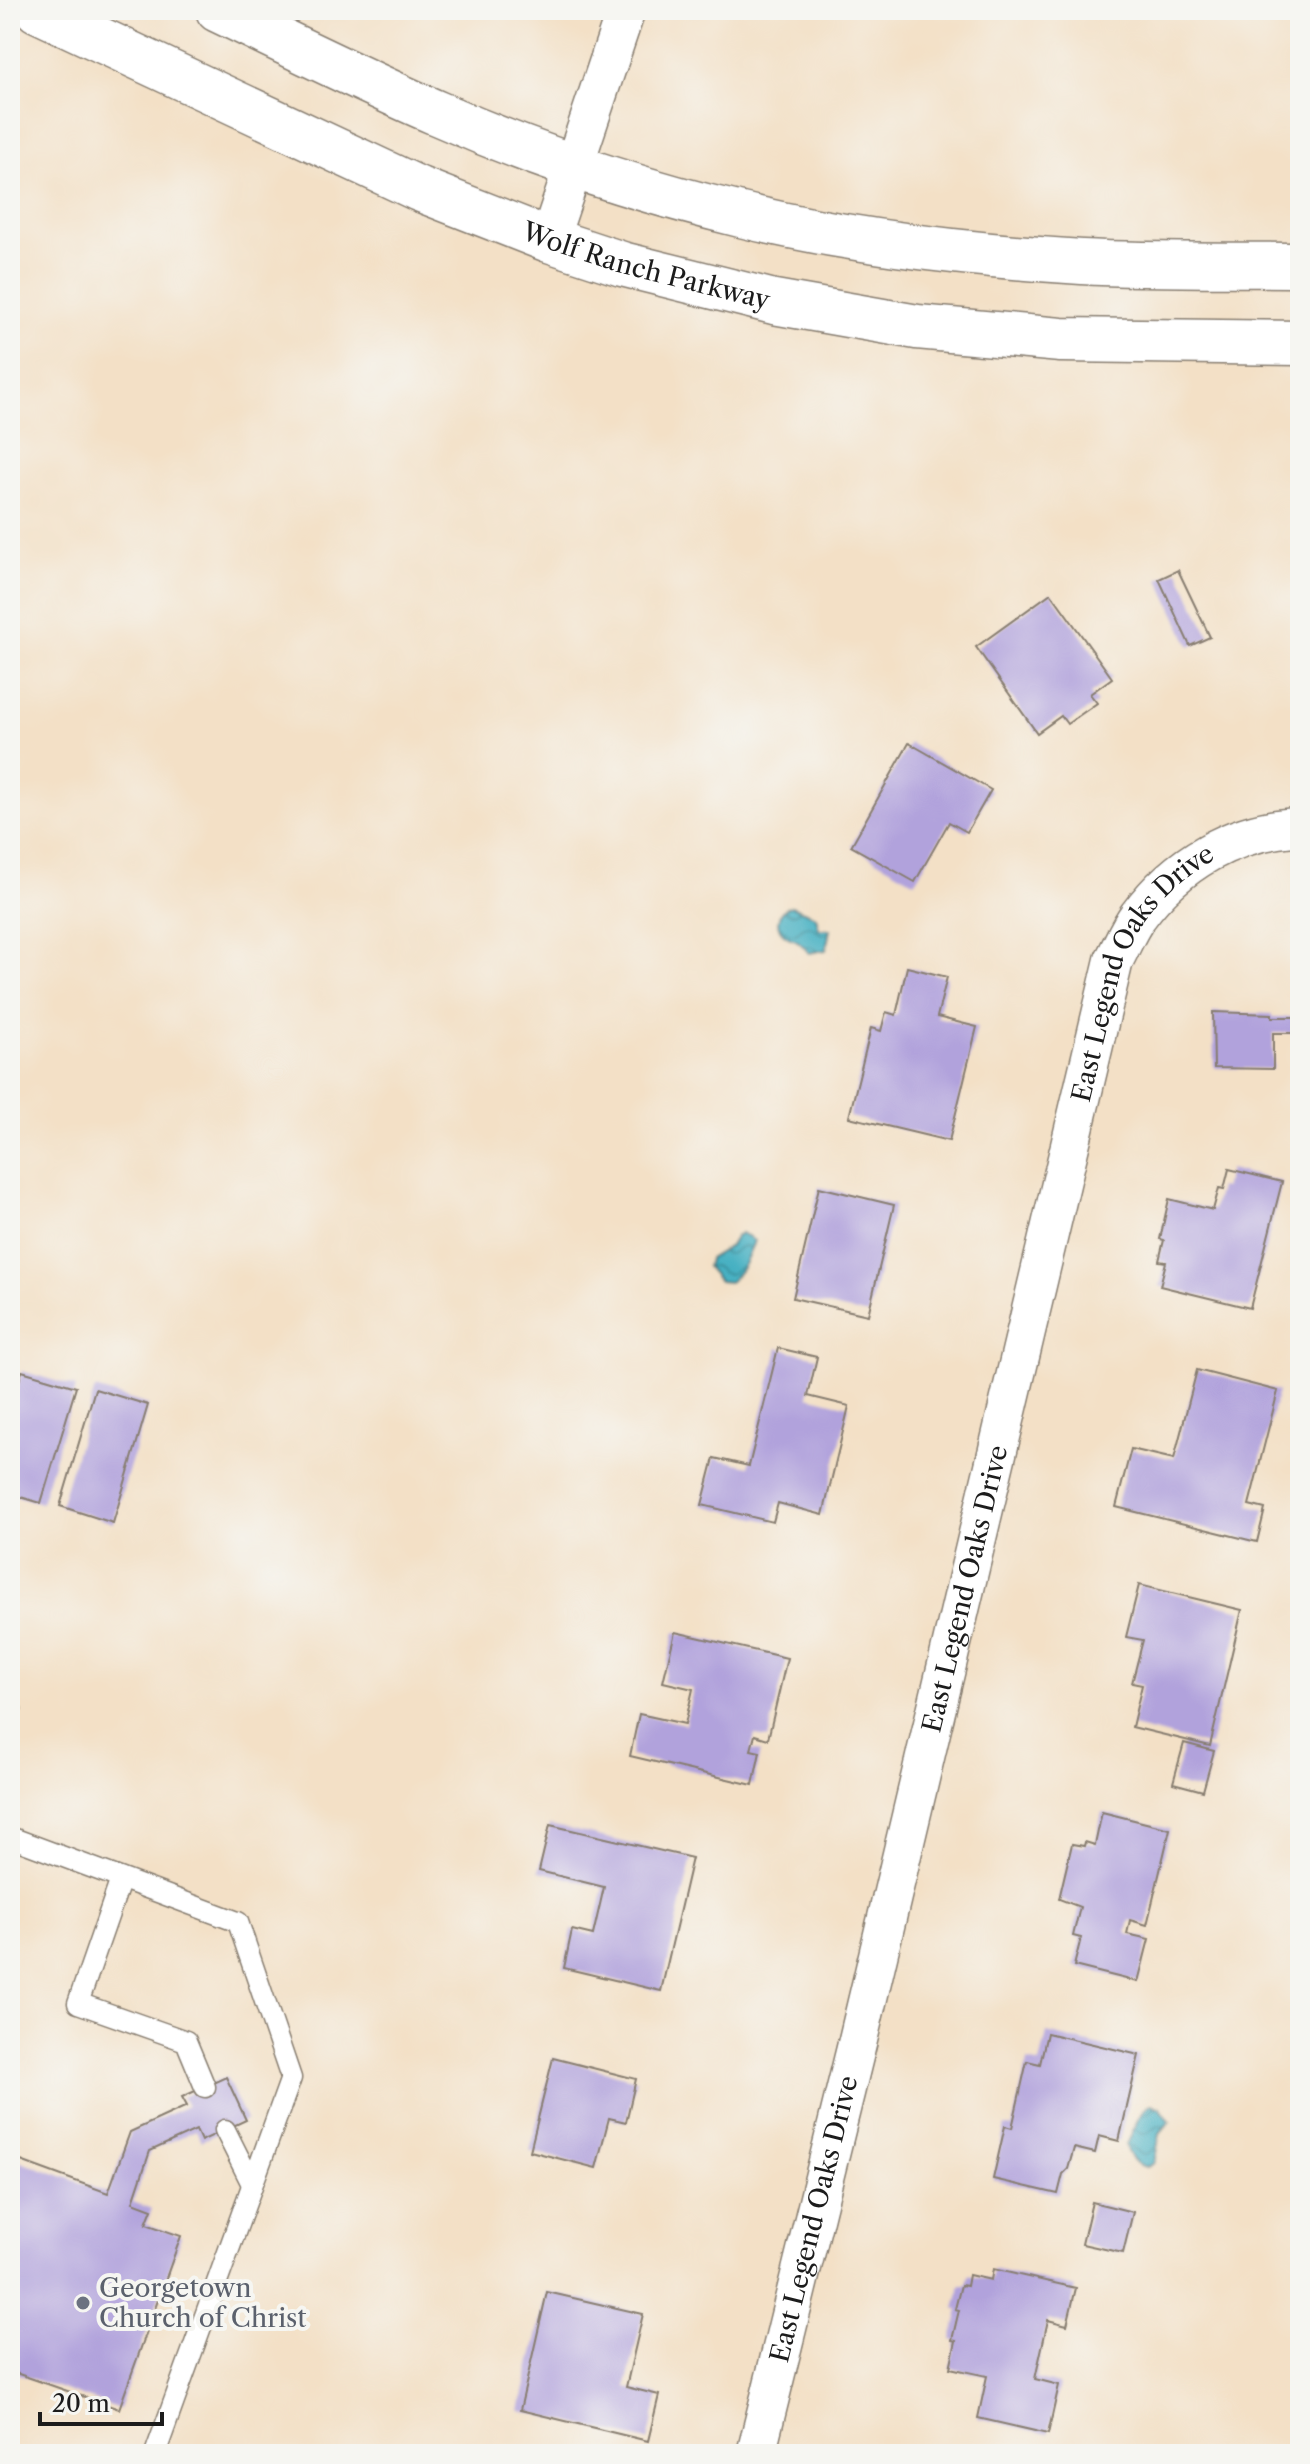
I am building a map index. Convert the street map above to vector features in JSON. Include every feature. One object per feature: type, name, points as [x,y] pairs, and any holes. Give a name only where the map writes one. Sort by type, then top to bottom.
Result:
[{"type":"street","name":"Wolf Ranch Parkway","points":[[37,10],[419,189],[549,240],[622,264],[774,302],[917,327],[1061,340],[1300,343]]},
{"type":"street","points":[[218,10],[437,114],[574,165],[662,194],[742,215],[890,243],[961,252],[1085,262],[1300,265]]},
{"type":"street","points":[[549,240],[626,10]]},
{"type":"street","name":"East Legend Oaks Drive","points":[[756,2454],[858,2040],[1114,960],[1136,918],[1168,881],[1206,853],[1227,842],[1273,828],[1300,827]]},
{"type":"lane","points":[[10,1837],[238,1922],[291,2078],[155,2454]]},
{"type":"lane","points":[[121,1879],[78,2003],[186,2041],[205,2087]]},
{"type":"lane","points":[[225,2130],[252,2184]]},
{"type":"water","points":[[791,906],[816,916],[819,929],[830,929],[826,950],[809,953],[798,941],[783,933],[778,920],[782,912]]},
{"type":"water","points":[[741,1233],[754,1241],[747,1258],[729,1282],[719,1281],[707,1267],[709,1259],[730,1246]]},
{"type":"water","points":[[1151,2104],[1160,2108],[1170,2121],[1160,2133],[1154,2163],[1146,2168],[1133,2159],[1126,2144],[1142,2112]]},
{"type":"building","points":[[1178,570],[1210,637],[1190,646],[1159,579]]},
{"type":"building","points":[[1051,593],[1112,678],[1090,694],[1097,703],[1067,724],[1061,716],[1037,733],[976,647]]},
{"type":"building","points":[[909,743],[991,790],[967,832],[949,822],[915,882],[851,846]]},
{"type":"building","points":[[907,967],[947,977],[937,1017],[977,1027],[949,1141],[849,1117],[871,1028],[881,1031],[886,1012],[896,1015]]},
{"type":"building","points":[[1213,1012],[1296,1017],[1296,1012],[1300,1012],[1300,1043],[1297,1043],[1296,1033],[1273,1033],[1273,1069],[1214,1068]]},
{"type":"building","points":[[1229,1169],[1282,1182],[1250,1308],[1160,1286],[1166,1262],[1159,1261],[1164,1240],[1160,1239],[1169,1199],[1213,1210],[1219,1188],[1224,1189]]},
{"type":"building","points":[[819,1187],[894,1205],[868,1315],[793,1298]]},
{"type":"building","points":[[778,1348],[817,1357],[808,1396],[849,1406],[823,1515],[778,1503],[773,1522],[702,1505],[714,1458],[749,1466]]},
{"type":"building","points":[[1197,1370],[1278,1391],[1249,1505],[1265,1509],[1257,1542],[1116,1507],[1131,1449],[1174,1459]]},
{"type":"building","points":[[22,1371],[76,1387],[41,1503],[10,1494],[10,1412]]},
{"type":"building","points":[[95,1389],[148,1405],[113,1523],[60,1506]]},
{"type":"building","points":[[1139,1585],[1242,1610],[1210,1746],[1132,1727],[1142,1685],[1132,1683],[1143,1640],[1126,1637]]},
{"type":"building","points":[[675,1632],[787,1658],[768,1739],[755,1735],[751,1750],[760,1752],[753,1785],[630,1756],[639,1714],[685,1724],[693,1689],[663,1682]]},
{"type":"building","points":[[1184,1743],[1214,1751],[1203,1791],[1173,1783]]},
{"type":"building","points":[[1102,1812],[1170,1829],[1147,1925],[1130,1920],[1127,1934],[1149,1939],[1138,1982],[1074,1966],[1081,1938],[1073,1936],[1080,1907],[1059,1899],[1072,1844],[1084,1846],[1085,1842],[1095,1845]]},
{"type":"building","points":[[550,1825],[692,1858],[661,1991],[564,1968],[572,1930],[593,1935],[604,1887],[539,1871]]},
{"type":"building","points":[[1047,2033],[1139,2055],[1119,2141],[1099,2136],[1095,2153],[1074,2148],[1058,2194],[993,2179],[1005,2126],[1012,2128],[1027,2061],[1040,2064]]},
{"type":"building","points":[[553,2058],[636,2079],[626,2122],[609,2118],[596,2168],[530,2151]]},
{"type":"building","name":"Georgetown Church of Christ","points":[[226,2077],[246,2120],[201,2141],[196,2130],[150,2151],[133,2202],[152,2209],[146,2224],[181,2236],[119,2409],[10,2371],[10,2157],[108,2193],[130,2132],[187,2106],[182,2097]]},
{"type":"building","points":[[1092,2202],[1133,2212],[1123,2253],[1082,2244]]},
{"type":"building","points":[[993,2269],[1076,2288],[1067,2325],[1048,2320],[1035,2379],[1059,2385],[1048,2434],[978,2418],[987,2376],[950,2368],[959,2310],[955,2309],[961,2285],[967,2286],[969,2275],[991,2280]]},
{"type":"building","points":[[547,2292],[643,2314],[626,2387],[659,2395],[648,2441],[520,2410]]},
{"type":"place","name":"Georgetown Church of Christ","points":[[83,2303]]}]
